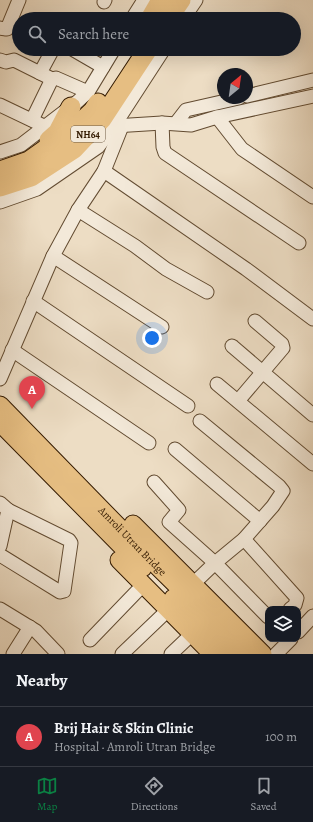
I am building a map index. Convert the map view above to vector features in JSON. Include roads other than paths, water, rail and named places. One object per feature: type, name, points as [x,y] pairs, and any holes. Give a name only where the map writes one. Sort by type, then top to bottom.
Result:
[{"type":"highway","points":[[154,12],[161,0]]},
{"type":"highway","points":[[173,12],[181,0]]},
{"type":"highway","name":"NH64","points":[[0,170],[29,161],[74,129],[92,111],[115,78],[128,56]]},
{"type":"highway","name":"NH64","points":[[0,187],[31,177],[74,149],[102,119],[143,56]]},
{"type":"highway","points":[[0,164],[15,160],[47,134],[58,132],[71,107]]},
{"type":"highway","points":[[0,195],[41,181]]},
{"type":"main road","name":"Amroli Utran Bridge","points":[[0,405],[11,428],[152,577],[229,654]]},
{"type":"main road","points":[[212,654],[168,610],[152,577],[17,455],[12,444],[11,428],[41,434],[263,654]]},
{"type":"main road","name":"Amroli Utran Bridge","points":[[152,577],[246,654]]},
{"type":"street","points":[[14,12],[19,0]]},
{"type":"street","points":[[136,12],[144,0]]},
{"type":"street","points":[[188,12],[196,0]]},
{"type":"street","points":[[0,28],[5,30],[7,29],[12,17]]},
{"type":"street","points":[[40,73],[49,56]]},
{"type":"street","points":[[84,56],[103,67]]},
{"type":"street","points":[[71,107],[88,92],[110,56]]},
{"type":"street","points":[[0,202],[32,191],[41,181],[98,147],[118,126],[160,56]]},
{"type":"street","points":[[0,60],[6,62],[14,60],[52,79],[56,78],[88,92]]},
{"type":"street","points":[[32,120],[52,79]]},
{"type":"street","points":[[253,95],[313,80]]},
{"type":"street","points":[[118,126],[162,123],[191,125],[217,117],[313,96]]},
{"type":"street","points":[[176,123],[186,110],[217,103]]},
{"type":"street","points":[[0,105],[32,120],[47,134],[21,146],[0,152]]},
{"type":"street","points":[[217,117],[242,149],[313,197]]},
{"type":"street","points":[[162,123],[163,147],[165,153],[300,243]]},
{"type":"street","points":[[0,379],[53,256],[78,210],[104,171],[118,126]]},
{"type":"street","points":[[104,171],[246,269],[313,319]]},
{"type":"street","points":[[78,210],[135,246],[166,269],[206,292]]},
{"type":"street","points":[[53,256],[162,327]]},
{"type":"street","points":[[33,301],[188,406]]},
{"type":"street","points":[[238,400],[283,345],[255,321]]},
{"type":"street","points":[[232,346],[313,415]]},
{"type":"street","points":[[12,350],[150,443]]},
{"type":"street","points":[[217,384],[313,464]]},
{"type":"street","points":[[193,584],[244,539],[282,493],[282,489],[200,421]]},
{"type":"street","points":[[176,449],[260,521]]},
{"type":"street","points":[[154,482],[180,510],[169,522],[215,563],[265,614]]},
{"type":"street","points":[[0,546],[4,507],[69,540],[71,543],[64,591],[60,592],[0,555]]},
{"type":"street","points":[[244,539],[297,598],[294,606]]},
{"type":"street","points":[[90,640],[152,577]]},
{"type":"street","points":[[0,609],[30,627],[43,637],[58,654]]},
{"type":"street","points":[[122,654],[168,610]]},
{"type":"street","points":[[301,629],[313,616]]},
{"type":"street","points":[[13,654],[30,627]]},
{"type":"street","points":[[171,654],[192,634]]},
{"type":"street","points":[[276,654],[288,642]]},
{"type":"place","name":"Brij Hair & Skin Clinic","points":[[32,409]]}]
